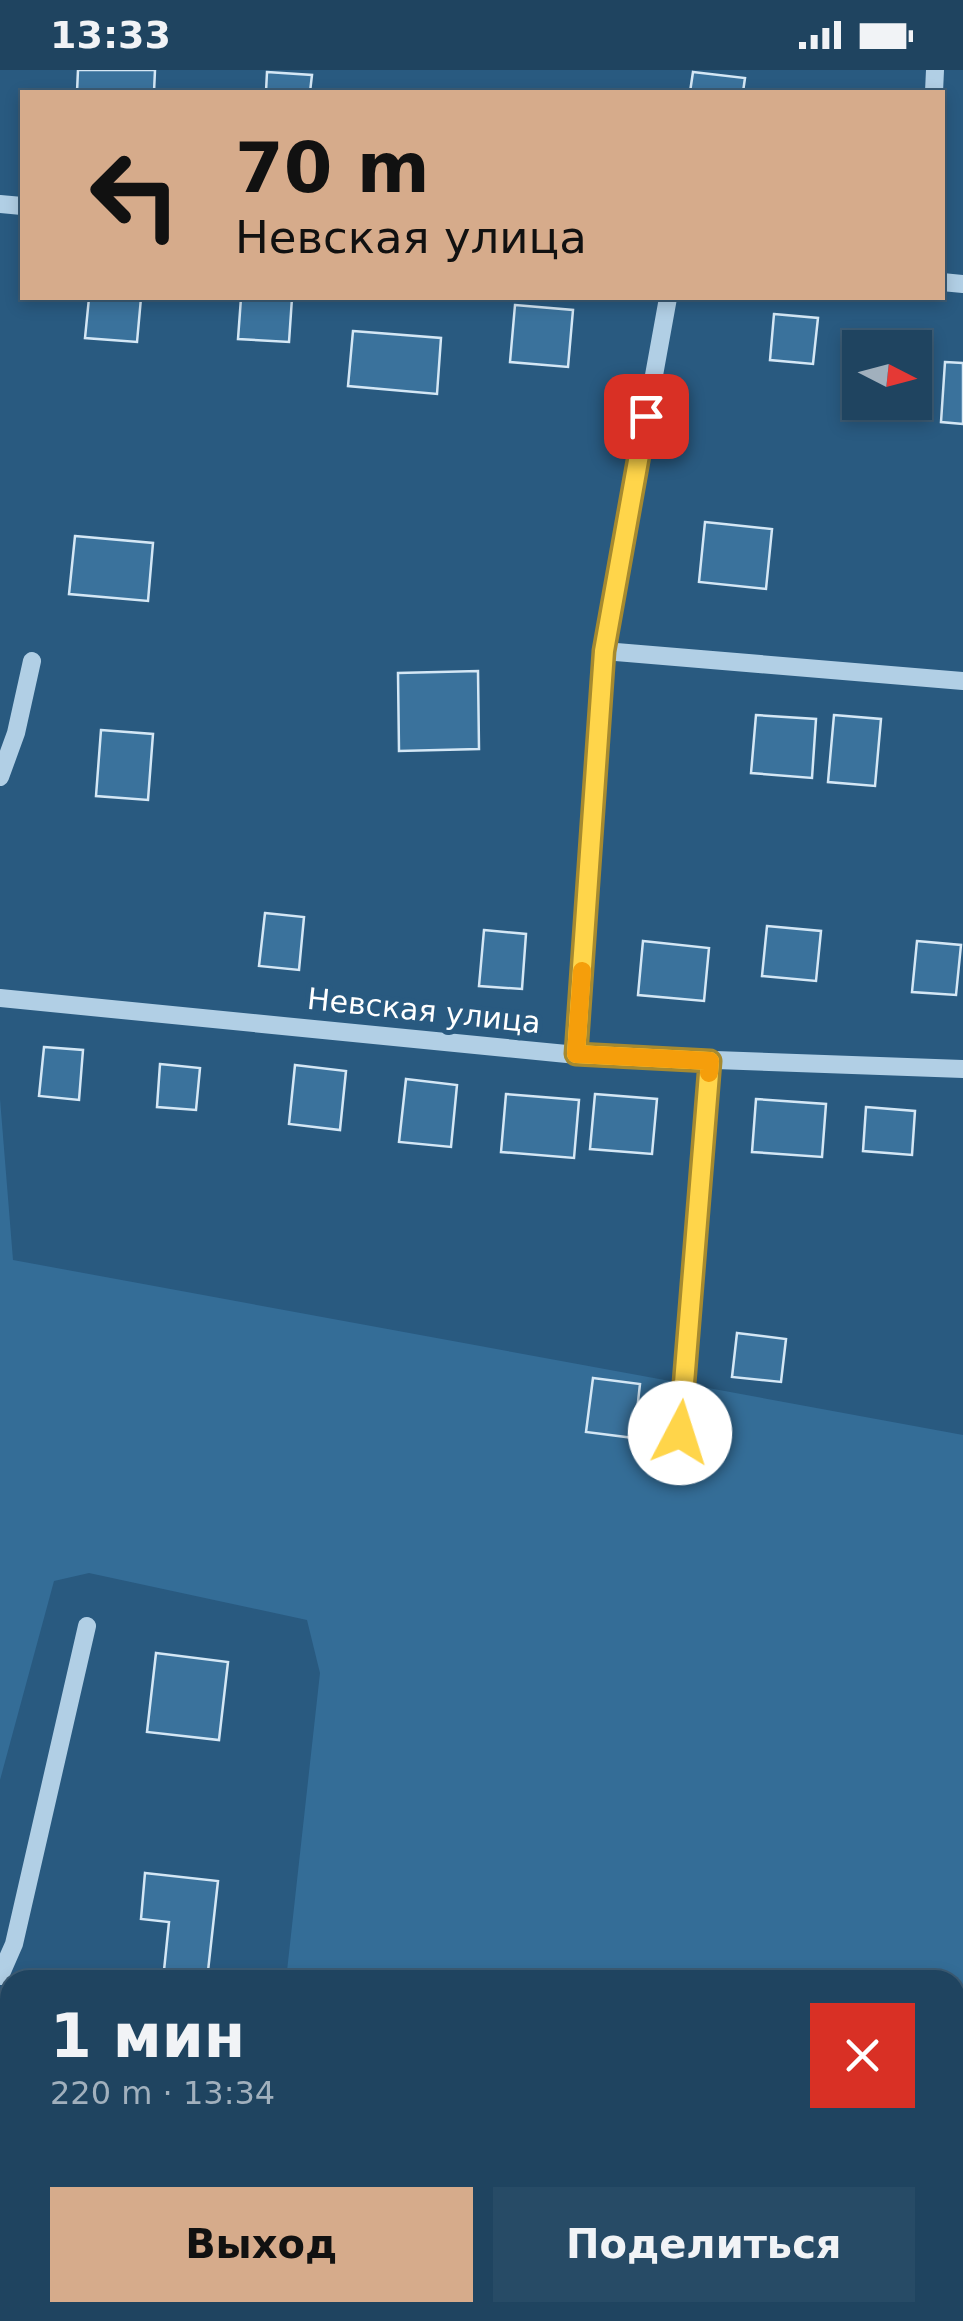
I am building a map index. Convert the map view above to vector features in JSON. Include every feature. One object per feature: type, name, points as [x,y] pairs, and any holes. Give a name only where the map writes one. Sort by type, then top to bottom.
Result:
[{"type":"street","points":[[576,1054],[604,651],[668,300]]},
{"type":"street","points":[[604,651],[963,681]]},
{"type":"street","points":[[0,778],[16,733],[32,661]]},
{"type":"street","name":"Невская улица","points":[[0,998],[576,1054],[963,1069]]},
{"type":"street","points":[[680,1433],[710,1061]]},
{"type":"street","points":[[3,1970],[14,1944],[87,1626]]},
{"type":"shaded area","points":[[0,1099],[13,1260],[963,1435],[963,1970],[287,1970],[320,1673],[307,1620],[89,1573],[54,1581],[0,1780]]},
{"type":"building","points":[[78,70],[155,70],[154,90],[77,90]]},
{"type":"building","points":[[267,72],[312,75],[310,90],[266,90]]},
{"type":"building","points":[[693,72],[745,78],[743,90],[690,90]]},
{"type":"building","points":[[89,300],[141,300],[137,342],[85,338]]},
{"type":"building","points":[[241,300],[292,300],[289,342],[238,339]]},
{"type":"building","points":[[515,305],[573,310],[568,367],[510,362]]},
{"type":"building","points":[[774,314],[818,318],[813,364],[770,360]]},
{"type":"building","points":[[353,331],[441,338],[437,394],[348,386]]},
{"type":"building","points":[[945,362],[963,363],[963,424],[941,422]]},
{"type":"building","points":[[705,522],[772,529],[766,589],[699,582]]},
{"type":"building","points":[[75,536],[153,543],[148,601],[69,594]]},
{"type":"building","points":[[478,671],[479,749],[399,751],[398,673]]},
{"type":"building","points":[[756,715],[816,719],[812,778],[751,773]]},
{"type":"building","points":[[834,715],[881,719],[875,786],[828,782]]},
{"type":"building","points":[[101,730],[153,734],[148,800],[96,796]]},
{"type":"building","points":[[265,913],[304,917],[299,970],[259,966]]},
{"type":"building","points":[[767,926],[821,931],[816,981],[762,976]]},
{"type":"building","points":[[484,930],[526,934],[522,989],[479,986]]},
{"type":"building","points":[[643,941],[709,948],[704,1001],[638,995]]},
{"type":"building","points":[[917,941],[961,945],[956,995],[912,992]]},
{"type":"building","points":[[44,1047],[83,1050],[79,1100],[39,1096]]},
{"type":"building","points":[[160,1064],[200,1068],[196,1110],[157,1107]]},
{"type":"building","points":[[295,1065],[346,1071],[340,1130],[289,1124]]},
{"type":"building","points":[[406,1079],[457,1085],[451,1147],[399,1142]]},
{"type":"building","points":[[506,1094],[579,1100],[574,1158],[501,1152]]},
{"type":"building","points":[[595,1094],[657,1099],[652,1154],[590,1149]]},
{"type":"building","points":[[756,1099],[826,1104],[822,1157],[752,1152]]},
{"type":"building","points":[[866,1107],[915,1111],[912,1155],[863,1151]]},
{"type":"building","points":[[737,1333],[786,1339],[781,1382],[732,1377]]},
{"type":"building","points":[[593,1378],[640,1384],[634,1438],[586,1432]]},
{"type":"building","points":[[156,1653],[228,1662],[219,1740],[147,1732]]},
{"type":"building","points":[[145,1873],[218,1881],[208,1970],[164,1970],[169,1922],[141,1919]]},
{"type":"slow traffic","points":[[582,971],[576,1054],[710,1061],[709,1073]]},
{"type":"route","points":[[646,416],[604,651],[576,1054],[710,1061],[680,1433]]}]
